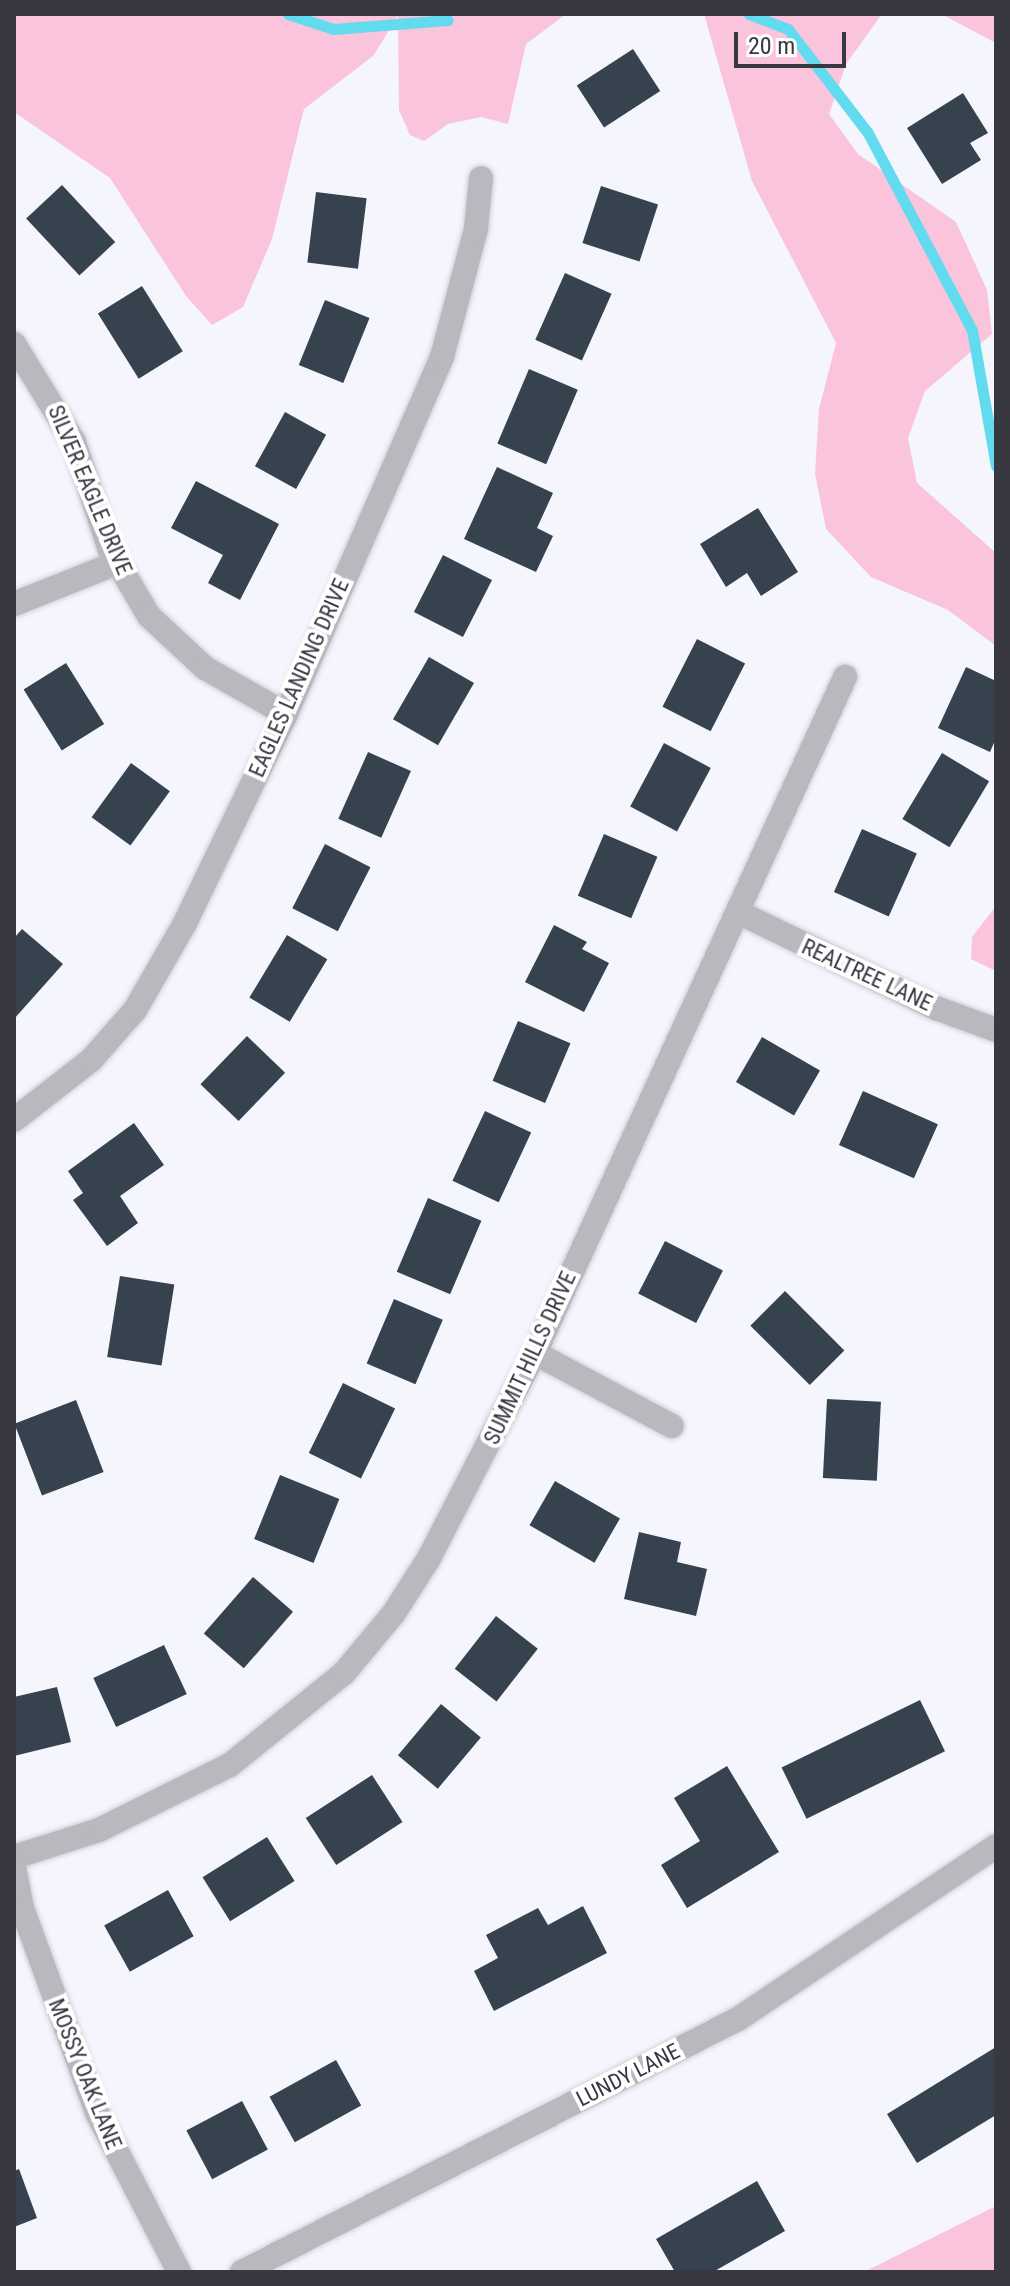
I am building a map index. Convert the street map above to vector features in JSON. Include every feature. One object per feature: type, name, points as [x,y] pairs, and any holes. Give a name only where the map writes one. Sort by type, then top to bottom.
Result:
[{"type":"street","name":"EAGLES LANDING DRIVE","points":[[14,1120],[91,1060],[135,1010],[286,714],[447,345],[476,229],[481,178]]},
{"type":"street","name":"SILVER EAGLE DRIVE","points":[[14,344],[74,442],[117,563],[173,643],[286,714]]},
{"type":"street","points":[[14,604],[117,563]]},
{"type":"street","name":"SUMMIT HILLS DRIVE","points":[[14,1857],[166,1801],[269,1738],[344,1673],[429,1558],[535,1353],[740,913],[845,677]]},
{"type":"street","name":"REALTREE LANE","points":[[740,913],[936,1008],[996,1030]]},
{"type":"street","points":[[535,1353],[672,1426]]},
{"type":"street","name":"LUNDY LANE","points":[[242,2272],[738,2019],[996,1846]]},
{"type":"street","name":"MOSSY OAK LANE","points":[[14,1867],[22,1908],[97,2113],[179,2272]]},
{"type":"shaded area","points":[[14,14],[566,14],[526,44],[508,124],[481,117],[448,124],[424,141],[410,135],[399,110],[398,16],[373,56],[304,109],[272,239],[243,307],[212,325],[186,296],[110,178],[14,112]]},
{"type":"shaded area","points":[[704,14],[882,14],[846,64],[829,114],[858,154],[956,222],[987,290],[992,334],[925,391],[908,438],[917,483],[996,553],[996,646],[948,610],[871,577],[826,529],[815,474],[819,409],[836,343],[752,181]]},
{"type":"shaded area","points":[[941,14],[996,14],[996,45],[994,42]]},
{"type":"shaded area","points":[[996,906],[996,971],[971,959],[972,937]]},
{"type":"shaded area","points":[[996,2206],[996,2272],[864,2272]]},
{"type":"building","points":[[633,49],[660,91],[604,127],[577,85]]},
{"type":"building","points":[[963,93],[988,133],[970,143],[981,160],[942,184],[907,128]]},
{"type":"building","points":[[62,185],[115,242],[79,275],[26,218]]},
{"type":"building","points":[[601,186],[658,205],[640,262],[582,243]]},
{"type":"building","points":[[316,192],[367,198],[358,269],[307,262]]},
{"type":"building","points":[[565,273],[612,294],[582,360],[535,340]]},
{"type":"building","points":[[142,286],[183,351],[139,379],[98,314]]},
{"type":"building","points":[[325,300],[370,318],[343,383],[299,365]]},
{"type":"building","points":[[529,369],[578,390],[546,464],[497,444]]},
{"type":"building","points":[[285,412],[326,435],[296,489],[255,466]]},
{"type":"building","points":[[497,467],[553,493],[537,528],[553,536],[536,572],[464,539]]},
{"type":"building","points":[[196,481],[279,524],[240,600],[208,583],[223,555],[171,528]]},
{"type":"building","points":[[758,508],[798,572],[761,596],[747,573],[726,587],[700,544]]},
{"type":"building","points":[[443,555],[492,580],[463,637],[414,612]]},
{"type":"building","points":[[697,639],[745,664],[711,731],[662,707]]},
{"type":"building","points":[[429,657],[474,683],[438,745],[393,719]]},
{"type":"building","points":[[66,663],[104,724],[62,751],[24,689]]},
{"type":"building","points":[[966,667],[996,681],[996,738],[990,752],[938,728]]},
{"type":"building","points":[[664,743],[711,768],[677,831],[630,807]]},
{"type":"building","points":[[368,752],[411,771],[381,838],[338,819]]},
{"type":"building","points":[[942,753],[989,781],[949,847],[902,819]]},
{"type":"building","points":[[131,763],[170,791],[130,845],[92,817]]},
{"type":"building","points":[[862,829],[917,853],[889,916],[834,892]]},
{"type":"building","points":[[604,834],[657,857],[631,918],[578,896]]},
{"type":"building","points":[[325,844],[370,867],[338,931],[292,908]]},
{"type":"building","points":[[554,925],[587,942],[582,949],[609,963],[584,1012],[525,982]]},
{"type":"building","points":[[22,929],[63,964],[14,1019],[14,938]]},
{"type":"building","points":[[287,935],[327,959],[290,1022],[249,998]]},
{"type":"building","points":[[518,1021],[570,1043],[545,1103],[493,1081]]},
{"type":"building","points":[[247,1036],[285,1073],[239,1121],[200,1084]]},
{"type":"building","points":[[762,1037],[820,1070],[794,1116],[736,1082]]},
{"type":"building","points":[[863,1091],[938,1124],[914,1178],[839,1145]]},
{"type":"building","points":[[485,1111],[531,1133],[499,1202],[452,1181]]},
{"type":"building","points":[[134,1123],[164,1165],[120,1196],[138,1223],[107,1246],[73,1200],[83,1193],[68,1171]]},
{"type":"building","points":[[428,1198],[481,1221],[450,1294],[397,1272]]},
{"type":"building","points":[[665,1241],[723,1271],[696,1323],[638,1294]]},
{"type":"building","points":[[120,1276],[174,1285],[161,1366],[107,1357]]},
{"type":"building","points":[[785,1291],[844,1350],[810,1385],[750,1326]]},
{"type":"building","points":[[394,1299],[443,1320],[415,1384],[367,1363]]},
{"type":"building","points":[[343,1383],[395,1408],[361,1479],[309,1453]]},
{"type":"building","points":[[827,1399],[881,1402],[877,1481],[823,1478]]},
{"type":"building","points":[[76,1400],[104,1472],[42,1496],[14,1424]]},
{"type":"building","points":[[280,1475],[339,1499],[313,1563],[254,1539]]},
{"type":"building","points":[[555,1481],[620,1518],[594,1563],[530,1525]]},
{"type":"building","points":[[639,1532],[681,1542],[677,1562],[707,1569],[696,1616],[624,1599]]},
{"type":"building","points":[[253,1577],[293,1612],[244,1668],[204,1634]]},
{"type":"building","points":[[496,1616],[538,1649],[497,1701],[455,1669]]},
{"type":"building","points":[[164,1645],[187,1694],[116,1727],[93,1678]]},
{"type":"building","points":[[57,1687],[71,1742],[14,1756],[14,1697]]},
{"type":"building","points":[[920,1700],[945,1751],[807,1819],[782,1768]]},
{"type":"building","points":[[441,1704],[481,1737],[438,1789],[398,1755]]},
{"type":"building","points":[[727,1766],[779,1852],[687,1908],[661,1865],[700,1841],[674,1798]]},
{"type":"building","points":[[372,1775],[402,1822],[336,1865],[306,1818]]},
{"type":"building","points":[[267,1837],[295,1881],[230,1921],[203,1877]]},
{"type":"building","points":[[168,1890],[194,1936],[130,1972],[104,1925]]},
{"type":"building","points":[[583,1906],[607,1953],[494,2011],[474,1971],[498,1958],[486,1935],[538,1908],[548,1925]]},
{"type":"building","points":[[996,2047],[996,2115],[917,2163],[887,2114]]},
{"type":"building","points":[[336,2060],[361,2105],[295,2142],[270,2097]]},
{"type":"building","points":[[242,2101],[268,2150],[212,2179],[186,2131]]},
{"type":"building","points":[[19,2169],[37,2218],[14,2227],[14,2171]]},
{"type":"building","points":[[757,2181],[785,2231],[713,2272],[675,2272],[656,2239]]},
{"type":"waterway","points":[[288,14],[334,29],[448,20]]},
{"type":"waterway","points":[[749,14],[788,29],[868,133],[972,330],[996,466]]}]
